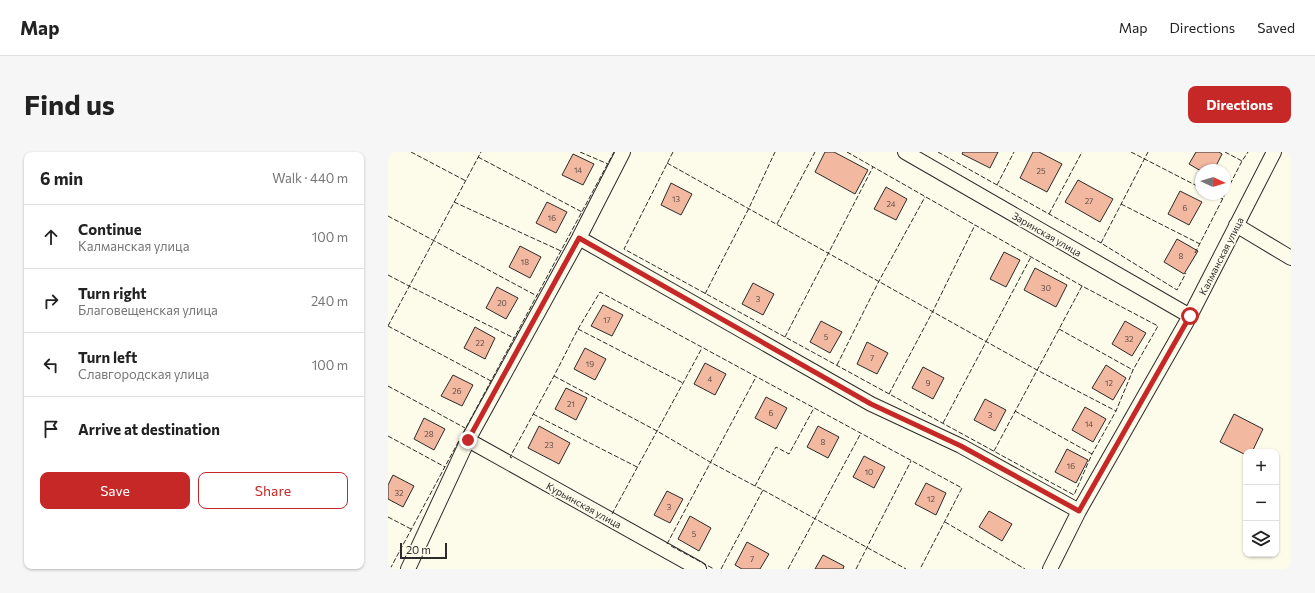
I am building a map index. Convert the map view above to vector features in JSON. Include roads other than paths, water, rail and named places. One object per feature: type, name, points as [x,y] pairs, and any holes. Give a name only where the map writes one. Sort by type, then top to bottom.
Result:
[{"type":"street","points":[[408,569],[468,440],[579,238],[624,152]]},
{"type":"street","name":"Заринская улица","points":[[904,152],[1190,316]]},
{"type":"street","name":"Калманская улица","points":[[1050,569],[1079,511],[1190,316],[1274,152]]},
{"type":"street","points":[[1236,225],[1291,258]]},
{"type":"street","points":[[579,238],[871,404],[961,446],[1079,511]]},
{"type":"street","name":"Курьинская улица","points":[[468,440],[699,569]]}]
